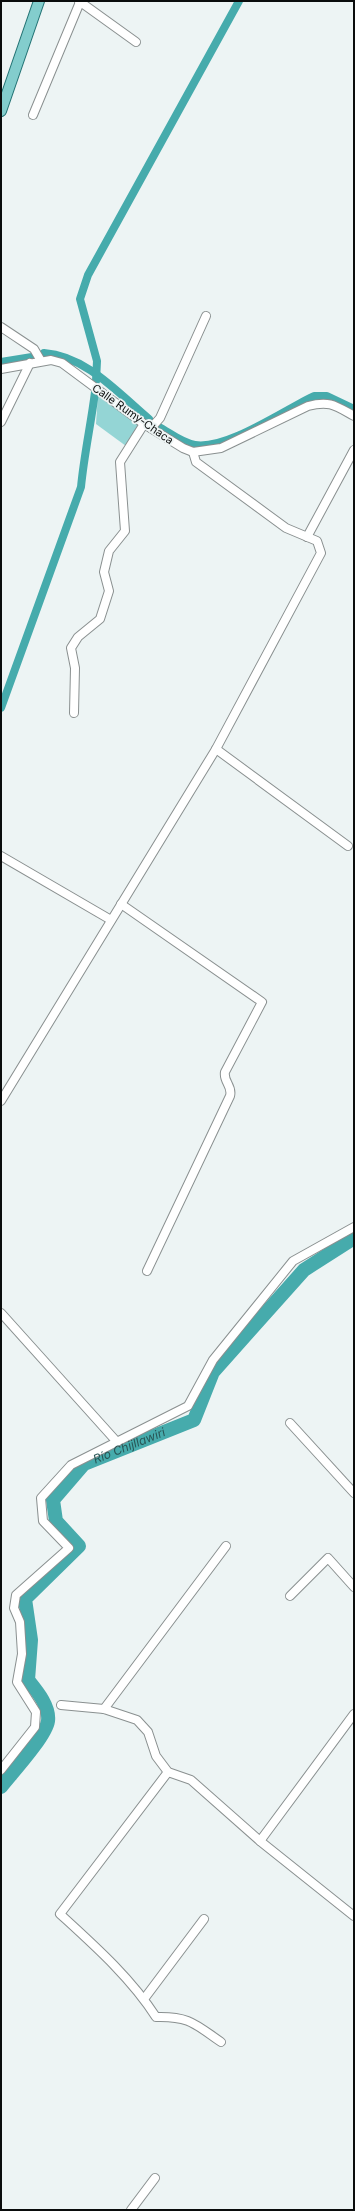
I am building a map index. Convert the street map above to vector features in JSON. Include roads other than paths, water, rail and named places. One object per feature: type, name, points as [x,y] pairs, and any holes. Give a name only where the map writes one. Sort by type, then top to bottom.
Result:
[{"type":"main road","points":[[1,111],[39,1]]},
{"type":"street","points":[[33,115],[80,1],[136,42]]},
{"type":"street","points":[[74,713],[76,668],[71,648],[78,636],[100,619],[109,591],[104,572],[109,550],[125,531],[120,462],[148,426],[160,418],[206,316]]},
{"type":"street","points":[[1,327],[34,349],[42,361]]},
{"type":"street","name":"Calle Rumy-Chaca","points":[[1,369],[51,360],[62,363],[148,426],[183,448],[193,452]]},
{"type":"street","points":[[1,422],[30,363]]},
{"type":"street","points":[[1,1101],[216,748],[321,553],[317,541],[286,528],[196,462],[193,452],[221,448],[308,406],[323,402],[334,404],[354,416]]},
{"type":"street","points":[[307,537],[354,450]]},
{"type":"street","points":[[216,748],[348,846]]},
{"type":"street","points":[[1,856],[111,920]]},
{"type":"street","points":[[121,904],[262,1002],[225,1072],[224,1077],[231,1088],[230,1096],[147,1271]]},
{"type":"street","points":[[1,1770],[36,1728],[36,1712],[17,1682],[22,1654],[20,1622],[14,1608],[16,1596],[69,1548],[43,1520],[41,1498],[71,1465],[188,1406],[213,1360],[293,1260],[354,1227]]},
{"type":"street","points":[[1,1313],[117,1442]]},
{"type":"street","points":[[290,1423],[354,1493]]},
{"type":"street","points":[[104,1709],[226,1546]]},
{"type":"street","points":[[290,1596],[328,1558],[354,1587]]},
{"type":"street","points":[[61,1705],[104,1709],[137,1720],[148,1732],[156,1756],[168,1772],[191,1780],[260,1841],[354,1916]]},
{"type":"street","points":[[260,1841],[354,1714]]},
{"type":"street","points":[[168,1772],[60,1914],[94,1945],[144,1999],[156,2017],[177,2017],[188,2021],[221,2042]]},
{"type":"street","points":[[144,1999],[204,1919]]},
{"type":"street","points":[[131,2210],[155,2178]]},
{"type":"waterway","points":[[96,381],[97,361],[80,299],[88,275],[239,1]]},
{"type":"waterway","points":[[44,353],[74,361],[88,368],[113,387],[149,419]]},
{"type":"waterway","points":[[1,362],[32,357]]},
{"type":"waterway","points":[[1,708],[81,487],[95,392]]},
{"type":"waterway","points":[[159,427],[176,438],[190,444],[208,445],[223,441],[255,428],[314,396],[327,396],[354,409]]},
{"type":"waterway","name":"Río Chijllawiri","points":[[1,1787],[35,1745],[46,1728],[48,1721],[45,1704],[28,1680],[31,1640],[25,1599],[79,1546],[56,1521],[53,1500],[84,1464],[194,1420],[213,1372],[304,1270],[354,1238]]}]
